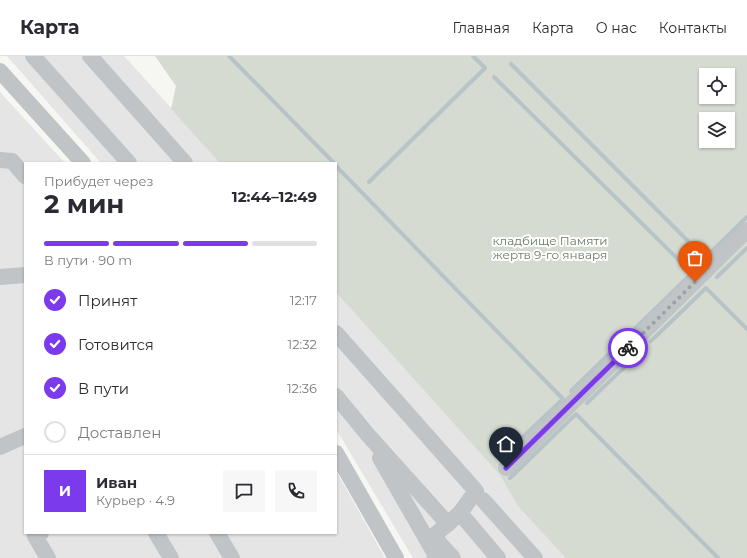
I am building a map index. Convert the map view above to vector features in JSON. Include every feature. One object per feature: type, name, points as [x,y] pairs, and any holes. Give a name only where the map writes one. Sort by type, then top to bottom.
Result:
[{"type":"street","points":[[33,56],[128,162]]},
{"type":"street","points":[[90,56],[184,162]]},
{"type":"street","points":[[0,71],[82,162]]},
{"type":"street","points":[[0,160],[12,161],[24,175]]},
{"type":"street","points":[[506,468],[747,230]]},
{"type":"street","points":[[0,277],[24,275]]},
{"type":"street","points":[[337,334],[476,491],[460,513],[431,539]]},
{"type":"street","points":[[337,397],[368,435],[448,524]]},
{"type":"street","points":[[368,435],[431,539],[452,558]]},
{"type":"street","points":[[0,447],[24,436]]},
{"type":"street","points":[[337,455],[396,558]]},
{"type":"street","points":[[483,500],[535,558]]},
{"type":"street","points":[[460,513],[498,558]]},
{"type":"street","points":[[39,534],[36,536],[48,558]]},
{"type":"street","points":[[157,534],[171,558]]},
{"type":"street","points":[[218,534],[232,558]]},
{"type":"street","points":[[431,539],[435,558]]},
{"type":"shaded area","points":[[7,56],[124,56],[220,162],[100,162]]},
{"type":"shaded area","points":[[0,92],[64,162],[24,162],[24,534],[337,534],[337,473],[385,558],[0,558]]},
{"type":"shaded area","points":[[337,292],[575,558],[413,558],[337,431]]},
{"type":"green space","name":"кладбище Памяти жертв 9-го января","points":[[155,56],[747,56],[747,558],[566,558],[518,506],[500,475],[337,293],[337,162],[219,162],[171,109],[176,86]]},
{"type":"waterway","points":[[229,56],[333,162]]},
{"type":"waterway","points":[[369,182],[485,68],[473,56]]},
{"type":"waterway","points":[[511,64],[705,258],[747,217]]},
{"type":"waterway","points":[[494,77],[692,273],[571,391]]},
{"type":"waterway","points":[[337,167],[563,399],[509,450]]},
{"type":"waterway","points":[[717,277],[747,248]]},
{"type":"waterway","points":[[651,341],[706,288],[747,329]]},
{"type":"waterway","points":[[587,403],[641,351]]},
{"type":"waterway","points":[[510,478],[576,414],[718,558]]},
{"type":"way so far","points":[[628,348],[695,282]]},
{"type":"route","points":[[506,468],[628,348]]}]
